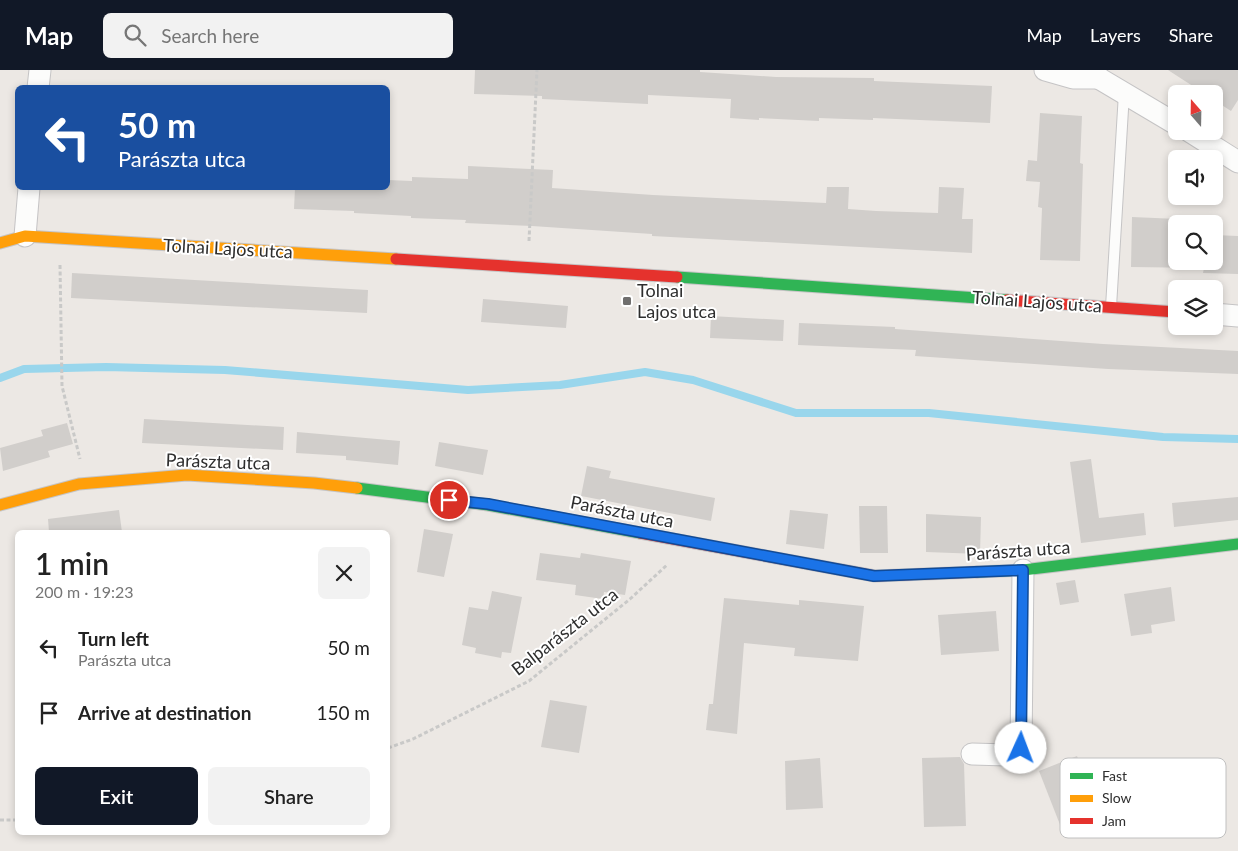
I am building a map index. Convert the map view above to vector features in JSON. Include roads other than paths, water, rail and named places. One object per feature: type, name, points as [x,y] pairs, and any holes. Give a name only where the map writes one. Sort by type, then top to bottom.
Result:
[{"type":"street","points":[[38,85],[40,70]]},
{"type":"street","points":[[1045,70],[1073,78],[1092,74],[1168,119]]},
{"type":"street","points":[[1203,140],[1238,162]]},
{"type":"street","points":[[25,236],[29,190]]},
{"type":"street","name":"Tolnai Lajos utca","points":[[0,243],[25,236],[528,267],[1168,311]]},
{"type":"street","points":[[1223,315],[1238,316]]},
{"type":"street","name":"Parászta utca","points":[[0,505],[87,483],[186,475],[314,483],[488,504],[874,576],[1023,570],[1238,544]]},
{"type":"street","points":[[972,754],[1007,755],[1021,748],[1023,570]]},
{"type":"lane","points":[[1110,307],[1124,93]]},
{"type":"waterway","points":[[0,378],[24,369],[106,367],[225,370],[468,390],[560,385],[645,372],[693,380],[796,413],[929,413],[1163,437],[1238,439]]},
{"type":"place","name":"Tolnai Lajos utca","points":[[627,301]]}]
